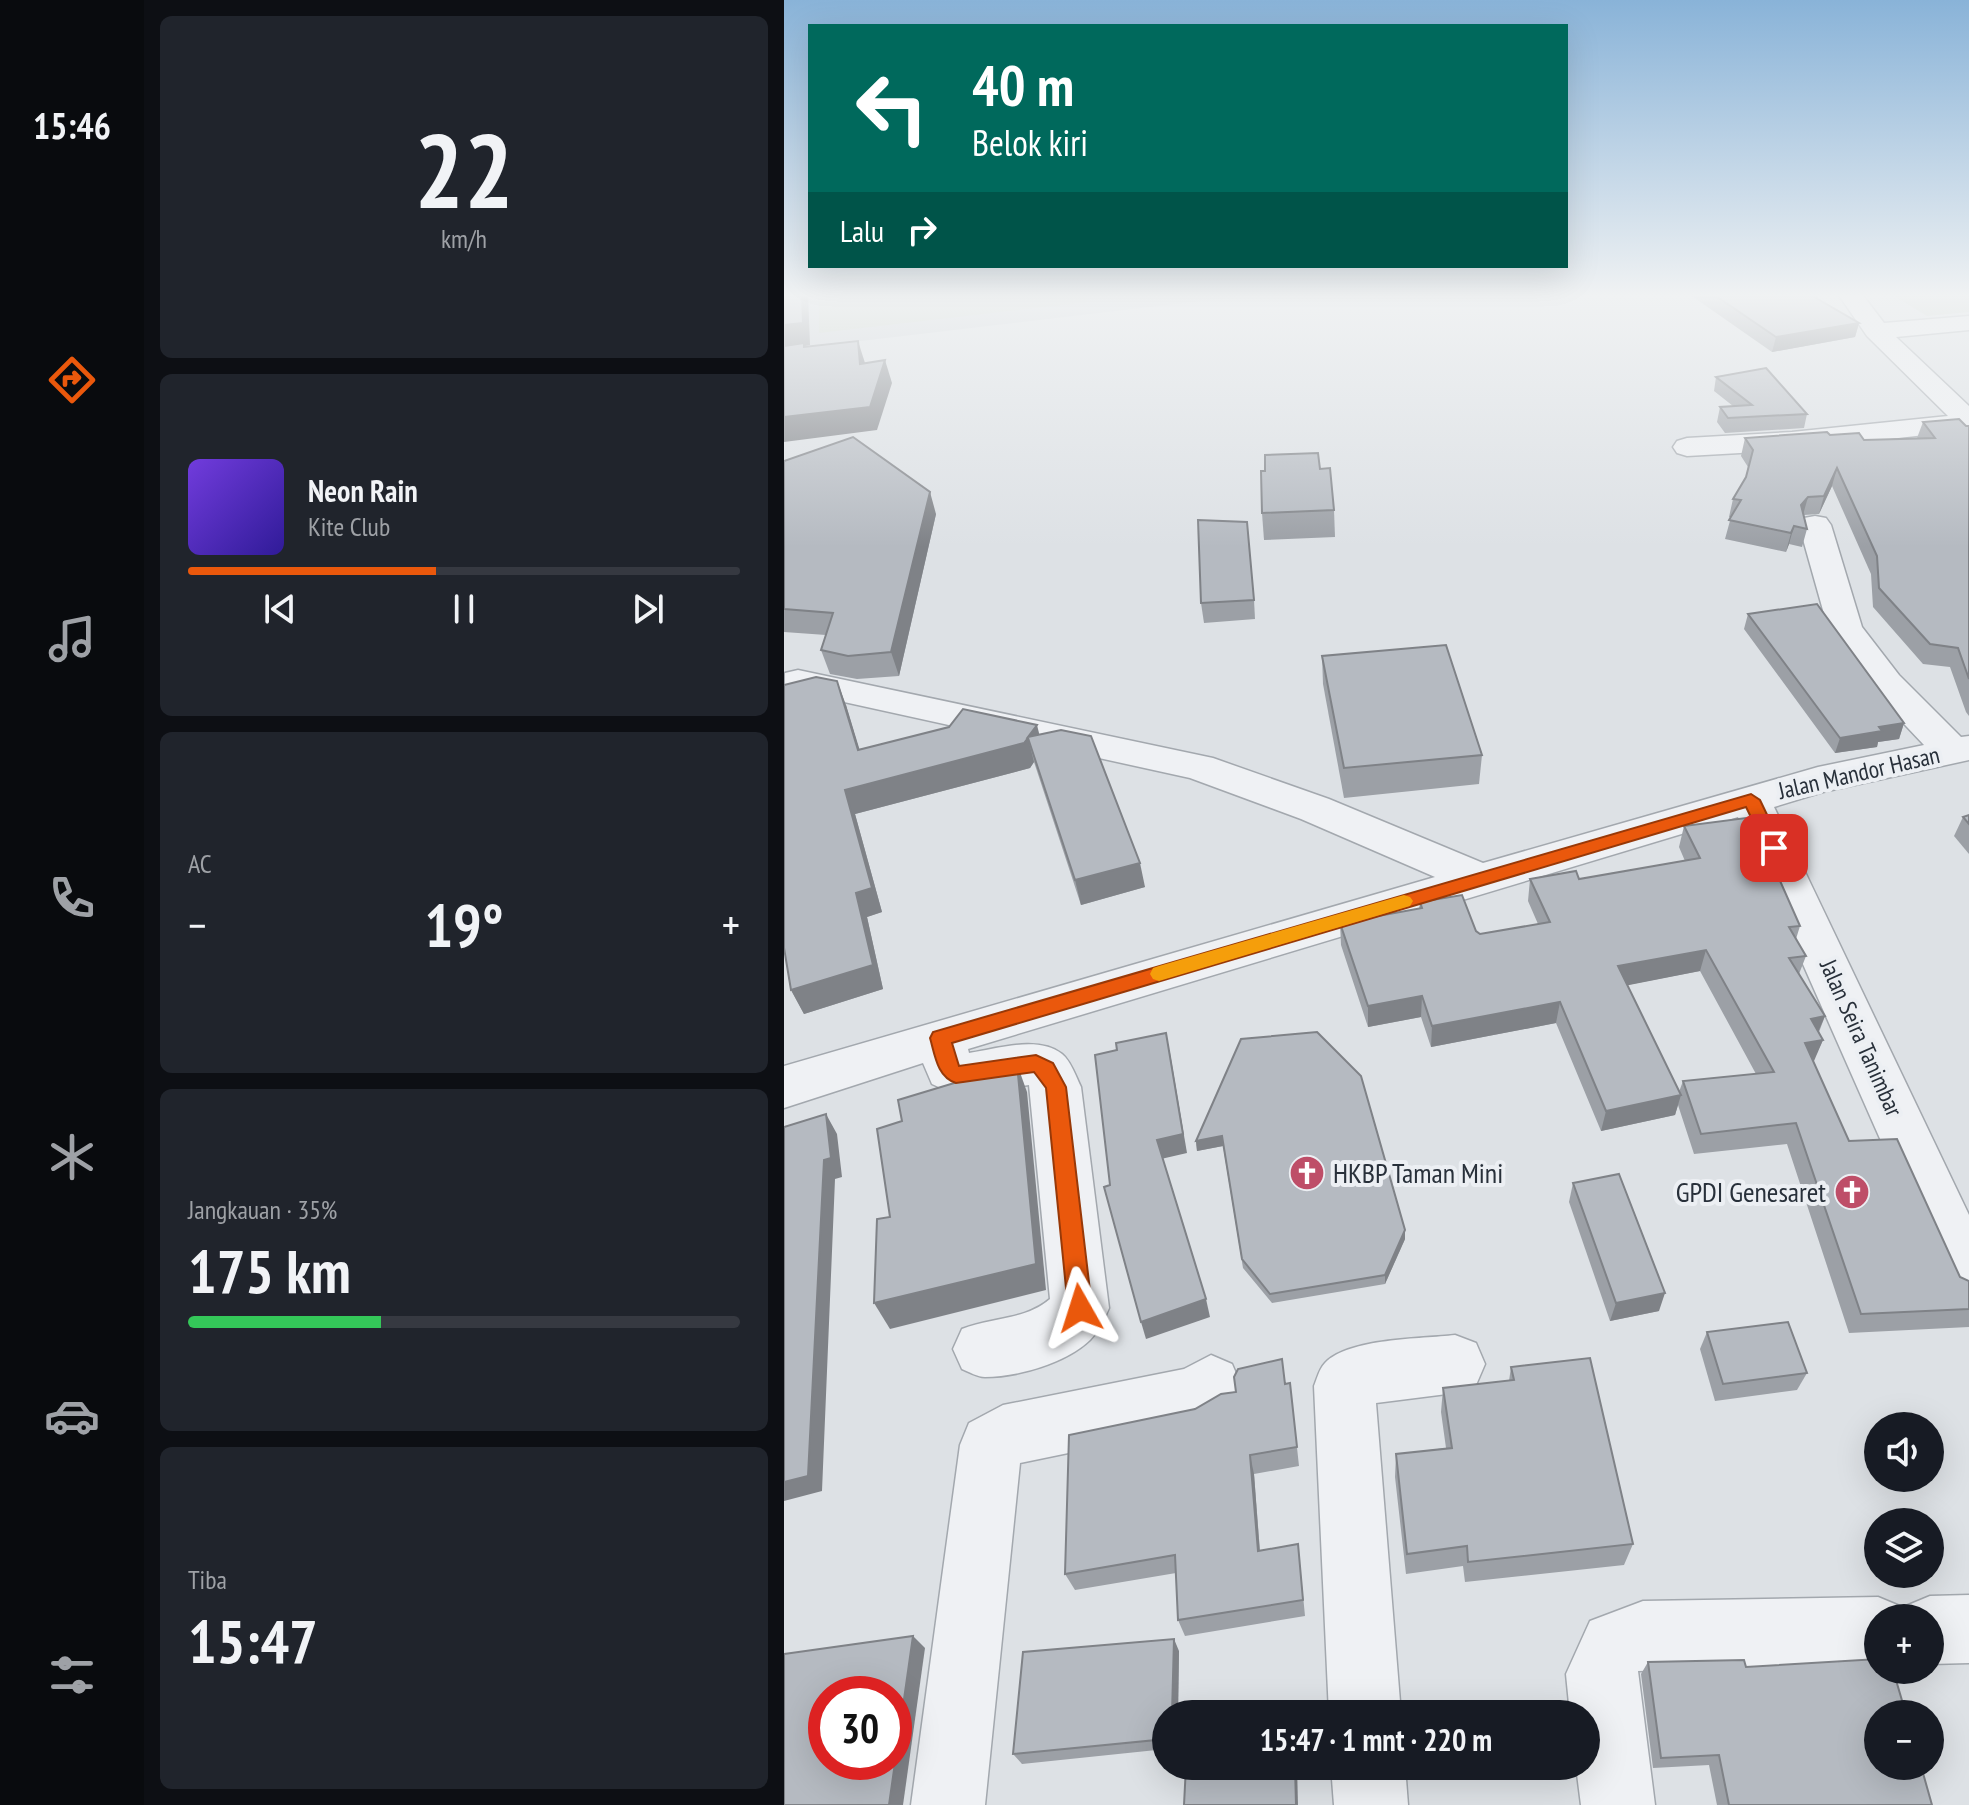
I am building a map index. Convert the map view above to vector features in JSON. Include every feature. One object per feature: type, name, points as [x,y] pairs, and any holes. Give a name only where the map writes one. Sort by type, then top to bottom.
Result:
[{"type":"street","points":[[1919,378],[1969,421]]},
{"type":"street","points":[[1687,447],[1792,441],[1969,421]]},
{"type":"street","points":[[1815,525],[1845,628],[1886,683],[1961,750]]},
{"type":"street","points":[[798,681],[1199,767],[1315,809],[1480,879]]},
{"type":"street","name":"Jalan Mandor Hasan","points":[[784,1087],[940,1038],[1818,780],[1961,750]]},
{"type":"street","name":"Jalan Seira Tanimbar","points":[[1751,800],[1965,1260]]},
{"type":"street","points":[[940,1038],[950,1070],[956,1075],[1036,1064],[1046,1069],[1056,1087],[1080,1308],[1067,1326],[1047,1338],[983,1349]]},
{"type":"street","points":[[1364,1700],[1344,1386],[1356,1376],[1455,1364]]},
{"type":"street","points":[[948,1805],[988,1453],[992,1442],[1003,1436],[1199,1396],[1211,1385]]},
{"type":"street","points":[[1944,1630],[1969,1629]]},
{"type":"street","points":[[1618,1805],[1601,1674],[1614,1645],[1643,1635],[1864,1631]]},
{"type":"street","points":[[1369,1780],[1371,1805]]},
{"type":"building","points":[[784,378],[879,378],[870,407],[784,417]]},
{"type":"building","points":[[1718,378],[1775,378],[1807,414],[1728,418],[1720,407],[1752,405]]},
{"type":"building","points":[[1959,419],[1969,426],[1969,679],[1958,648],[1930,644],[1879,588],[1877,556],[1837,468],[1824,496],[1808,497],[1801,505],[1807,529],[1794,526],[1791,533],[1729,520],[1741,500],[1733,499],[1746,477],[1753,450],[1745,438],[1827,432],[1830,435],[1859,433],[1864,440],[1935,438],[1923,422]]},
{"type":"building","points":[[853,437],[930,492],[891,652],[848,656],[821,650],[833,613],[784,609],[784,461]]},
{"type":"building","points":[[1318,453],[1320,469],[1330,468],[1334,510],[1262,513],[1261,471],[1265,471],[1265,455]]},
{"type":"building","points":[[1198,520],[1247,522],[1254,600],[1201,603]]},
{"type":"building","points":[[1817,604],[1904,723],[1879,727],[1882,731],[1840,738],[1748,614]]},
{"type":"building","points":[[1446,645],[1482,755],[1344,768],[1322,656]]},
{"type":"building","points":[[816,677],[837,681],[858,750],[949,727],[963,709],[1037,725],[1028,737],[1061,730],[1091,736],[1140,863],[1075,880],[1028,738],[1024,743],[845,790],[872,888],[856,893],[873,965],[791,990],[784,948],[784,685]]},
{"type":"building","points":[[1746,818],[1773,865],[1800,926],[1789,927],[1806,956],[1789,958],[1825,1016],[1811,1019],[1823,1040],[1805,1043],[1849,1141],[1897,1139],[1960,1277],[1969,1281],[1969,1309],[1861,1314],[1796,1123],[1701,1134],[1683,1081],[1774,1072],[1706,950],[1618,966],[1681,1095],[1606,1111],[1560,1002],[1432,1026],[1422,996],[1368,1006],[1340,923],[1422,908],[1420,902],[1462,895],[1480,934],[1550,922],[1530,879],[1576,871],[1579,879],[1700,858],[1684,826]]},
{"type":"building","name":"HKBP Taman Mini","points":[[1317,1032],[1361,1076],[1405,1230],[1385,1275],[1270,1294],[1242,1259],[1222,1136],[1196,1141],[1241,1039]]},
{"type":"building","points":[[1166,1033],[1183,1134],[1157,1140],[1206,1299],[1141,1322],[1104,1187],[1110,1185],[1095,1055],[1117,1050],[1116,1043]]},
{"type":"building","points":[[1017,1064],[1036,1264],[874,1303],[877,1219],[890,1217],[877,1129],[902,1121],[898,1100]]},
{"type":"building","points":[[826,1114],[831,1158],[824,1160],[808,1476],[784,1482],[784,1127]]},
{"type":"building","points":[[1619,1174],[1665,1293],[1616,1303],[1573,1183]]},
{"type":"building","points":[[1788,1322],[1807,1373],[1723,1384],[1707,1332]]},
{"type":"building","points":[[1590,1358],[1633,1544],[1468,1562],[1467,1546],[1407,1554],[1396,1454],[1452,1448],[1443,1388],[1514,1380],[1511,1367]]},
{"type":"building","points":[[1282,1359],[1285,1384],[1290,1383],[1297,1447],[1250,1455],[1258,1551],[1298,1544],[1303,1600],[1178,1620],[1175,1555],[1065,1574],[1069,1435],[1195,1409],[1221,1394],[1236,1392],[1234,1377],[1238,1369]]},
{"type":"building","points":[[913,1636],[907,1676],[808,1676],[808,1780],[893,1780],[889,1805],[784,1805],[784,1654]]},
{"type":"building","points":[[1174,1639],[1172,1700],[1152,1700],[1152,1740],[1013,1754],[1023,1652]]},
{"type":"building","points":[[1744,1660],[1746,1667],[1864,1660],[1864,1684],[1897,1684],[1902,1700],[1864,1700],[1864,1780],[1925,1780],[1932,1805],[1729,1805],[1719,1755],[1661,1758],[1648,1662]]},
{"type":"building","points":[[1185,1780],[1295,1780],[1296,1805],[1184,1805]]},
{"type":"slow traffic","points":[[1159,974],[1404,901]]},
{"type":"place","name":"HKBP Taman Mini","points":[[1307,1173]]},
{"type":"place","name":"GPDI Genesaret","points":[[1852,1192]]},
{"type":"route","points":[[1080,1308],[1056,1087],[1046,1069],[1036,1064],[956,1075],[950,1070],[940,1038],[1751,800],[1774,848]]}]
